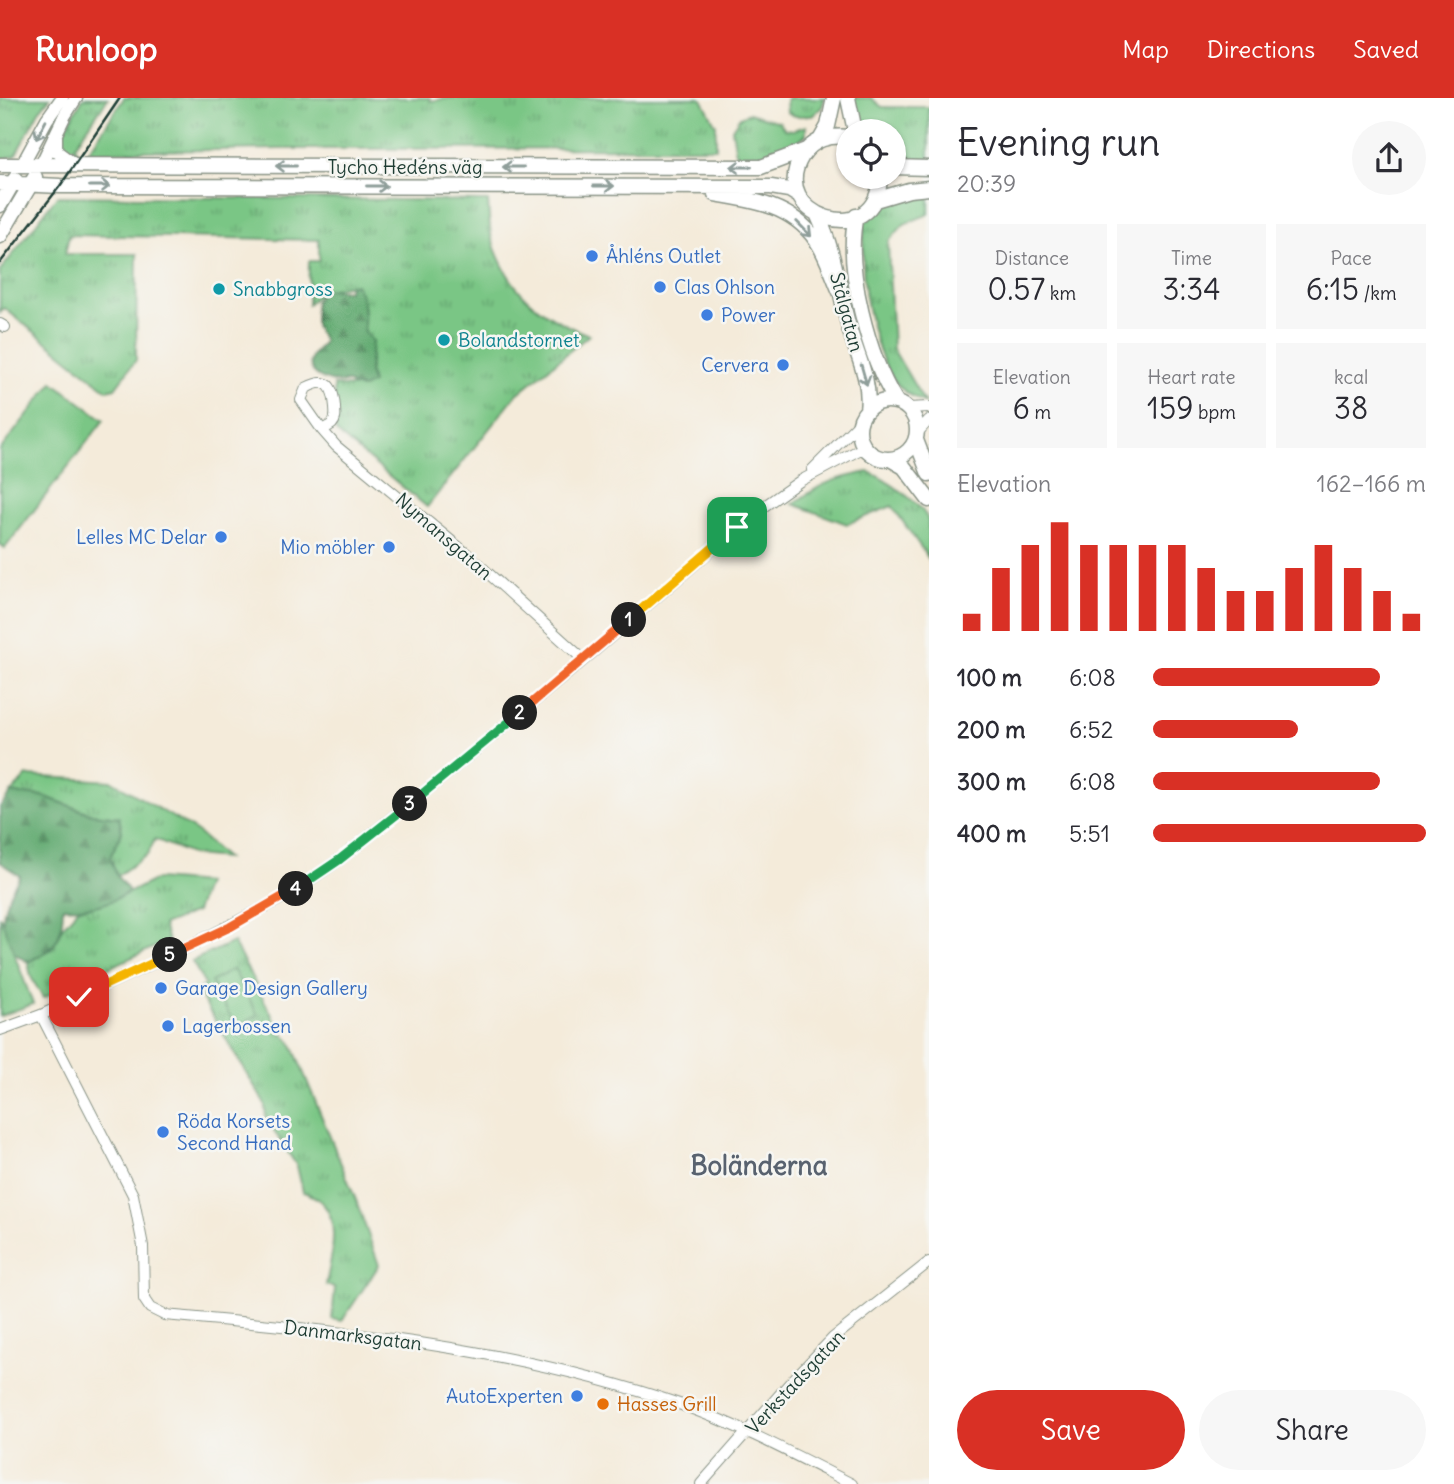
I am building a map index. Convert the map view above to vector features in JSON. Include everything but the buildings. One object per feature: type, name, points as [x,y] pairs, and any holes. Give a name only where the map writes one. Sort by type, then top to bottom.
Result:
[{"type":"main road","points":[[820,140],[828,126],[834,98]]},
{"type":"main road","points":[[848,98],[852,119]]},
{"type":"main road","points":[[820,140],[836,136]]},
{"type":"main road","name":"Tycho Hedéns väg","points":[[0,165],[761,167],[806,150],[820,140]]},
{"type":"main road","points":[[806,150],[796,172],[799,196],[818,216],[830,220],[844,220],[856,216],[875,200],[909,190],[929,188]]},
{"type":"main road","points":[[0,205],[6,183],[22,165]]},
{"type":"main road","points":[[0,236],[41,165]]},
{"type":"main road","points":[[906,167],[929,168]]},
{"type":"main road","name":"Tycho Hedéns väg","points":[[6,183],[771,187],[789,190],[799,196]]},
{"type":"main road","points":[[673,187],[777,207],[794,218],[816,240],[841,294]]},
{"type":"main road","points":[[875,200],[879,189]]},
{"type":"main road","name":"Stålgatan","points":[[818,216],[830,242],[850,330],[868,385],[864,415]]},
{"type":"main road","name":"Stålgatan","points":[[856,216],[853,228],[859,300],[868,340],[880,372],[902,405]]},
{"type":"main road","points":[[916,437],[906,453],[881,458],[867,450],[861,439],[864,415],[880,402],[902,405],[915,417],[916,437],[929,474]]},
{"type":"main road","points":[[890,458],[904,467],[929,500]]},
{"type":"street","points":[[22,165],[47,119],[62,98]]},
{"type":"street","points":[[41,165],[76,98]]},
{"type":"street","points":[[57,132],[56,151],[75,166]]},
{"type":"street","name":"Nymansgatan","points":[[322,430],[332,425],[335,418],[334,395],[327,384],[316,383],[306,388],[302,400],[322,430],[336,446],[467,554],[583,660]]},
{"type":"street","points":[[902,405],[929,407]]},
{"type":"street","points":[[800,481],[864,415]]},
{"type":"street","points":[[916,437],[929,420]]},
{"type":"street","points":[[0,1030],[41,1015],[230,927],[290,894],[377,831],[753,514],[800,481],[859,450],[867,450]]},
{"type":"street","name":"Danmarksgatan","points":[[41,1015],[133,1195],[143,1246],[144,1299],[156,1312],[164,1315],[296,1326],[461,1350],[613,1384],[678,1404],[749,1432],[852,1484]]},
{"type":"street","name":"Verkstadsgatan","points":[[701,1484],[832,1338],[929,1262]]},
{"type":"green space","points":[[0,98],[50,98],[39,111],[15,156],[0,159]]},
{"type":"green space","points":[[83,98],[108,98],[75,146],[77,152],[68,151],[58,141]]},
{"type":"green space","points":[[124,98],[430,98],[430,101],[451,98],[698,98],[702,99],[716,125],[716,148],[88,152]]},
{"type":"green space","points":[[788,98],[825,98],[822,107],[812,116],[795,116],[787,112]]},
{"type":"green space","points":[[853,98],[871,98],[882,107],[929,107],[929,161],[906,162],[906,119],[858,119]]},
{"type":"green space","points":[[749,113],[780,122],[785,129],[793,130],[806,126],[806,135],[773,154],[745,157],[736,154],[732,129],[740,117]]},
{"type":"green space","points":[[929,194],[929,214],[904,224],[888,242],[893,349],[925,403],[902,389],[885,364],[868,310],[863,256],[864,223],[892,201]]},
{"type":"green space","points":[[57,196],[488,201],[492,239],[507,274],[517,288],[541,310],[589,335],[516,395],[427,507],[336,432],[334,385],[363,388],[371,378],[369,372],[372,341],[364,331],[362,301],[355,284],[322,291],[308,304],[309,261],[319,261],[319,240],[69,235],[65,254],[137,254],[136,360],[115,388],[107,390],[4,308],[0,313],[0,271]]},
{"type":"green space","points":[[355,284],[362,300],[364,331],[372,341],[369,372],[372,383],[363,388],[348,382],[323,378],[313,371],[311,366],[312,356],[324,341],[315,326],[315,303],[322,291],[348,291],[349,286]]},
{"type":"green space","points":[[53,382],[104,420],[5,548],[0,544],[0,450]]},
{"type":"green space","points":[[869,472],[902,492],[924,513],[928,520],[929,559],[892,506],[847,524],[793,504],[829,482]]},
{"type":"green space","points":[[27,776],[112,781],[196,831],[226,858],[193,855],[155,839],[148,854],[117,876],[110,857],[122,832],[119,817],[92,814],[43,796],[11,793]]},
{"type":"green space","points":[[11,793],[43,796],[92,814],[119,817],[122,832],[110,857],[117,876],[129,891],[98,905],[63,907],[61,928],[56,942],[46,952],[28,962],[6,948],[3,927],[6,903],[20,876],[0,862],[0,807]]},
{"type":"green space","points":[[157,879],[206,883],[196,912],[163,925],[168,941],[43,998],[31,977],[28,962],[52,949],[63,926],[79,908],[100,905]]},
{"type":"green space","points":[[0,916],[33,1004],[0,1016]]},
{"type":"green space","points":[[233,942],[281,1032],[291,1042],[356,1200],[379,1265],[342,1321],[332,1319],[335,1288],[326,1285],[333,1245],[331,1218],[326,1207],[317,1198],[303,1192],[297,1166],[266,1119],[265,1104],[197,990],[205,985],[192,961]]},
{"type":"green space","points":[[233,969],[258,1015],[236,1027],[211,982]]},
{"type":"railway","points":[[0,263],[60,186],[120,98]]},
{"type":"place","name":"Åhléns Outlet","points":[[592,256]]},
{"type":"place","name":"Clas Ohlson","points":[[660,287]]},
{"type":"place","name":"Snabbgross","points":[[219,289]]},
{"type":"place","name":"Power","points":[[707,315]]},
{"type":"place","name":"Bolandstornet","points":[[444,340]]},
{"type":"place","name":"Cervera","points":[[783,365]]},
{"type":"place","name":"Lelles MC Delar","points":[[221,537]]},
{"type":"place","name":"Mio möbler","points":[[389,547]]},
{"type":"place","name":"Garage Design Gallery","points":[[161,988]]},
{"type":"place","name":"Lagerbossen","points":[[168,1026]]},
{"type":"place","name":"Röda Korsets Second Hand","points":[[163,1132]]},
{"type":"place","name":"AutoExperten","points":[[577,1396]]},
{"type":"place","name":"Hasses Grill","points":[[603,1404]]},
{"type":"district","name":"Boländerna","points":[[759,1165]]},
{"type":"route","points":[[79,997],[230,927],[290,894],[339,860],[583,660],[737,527]]}]
